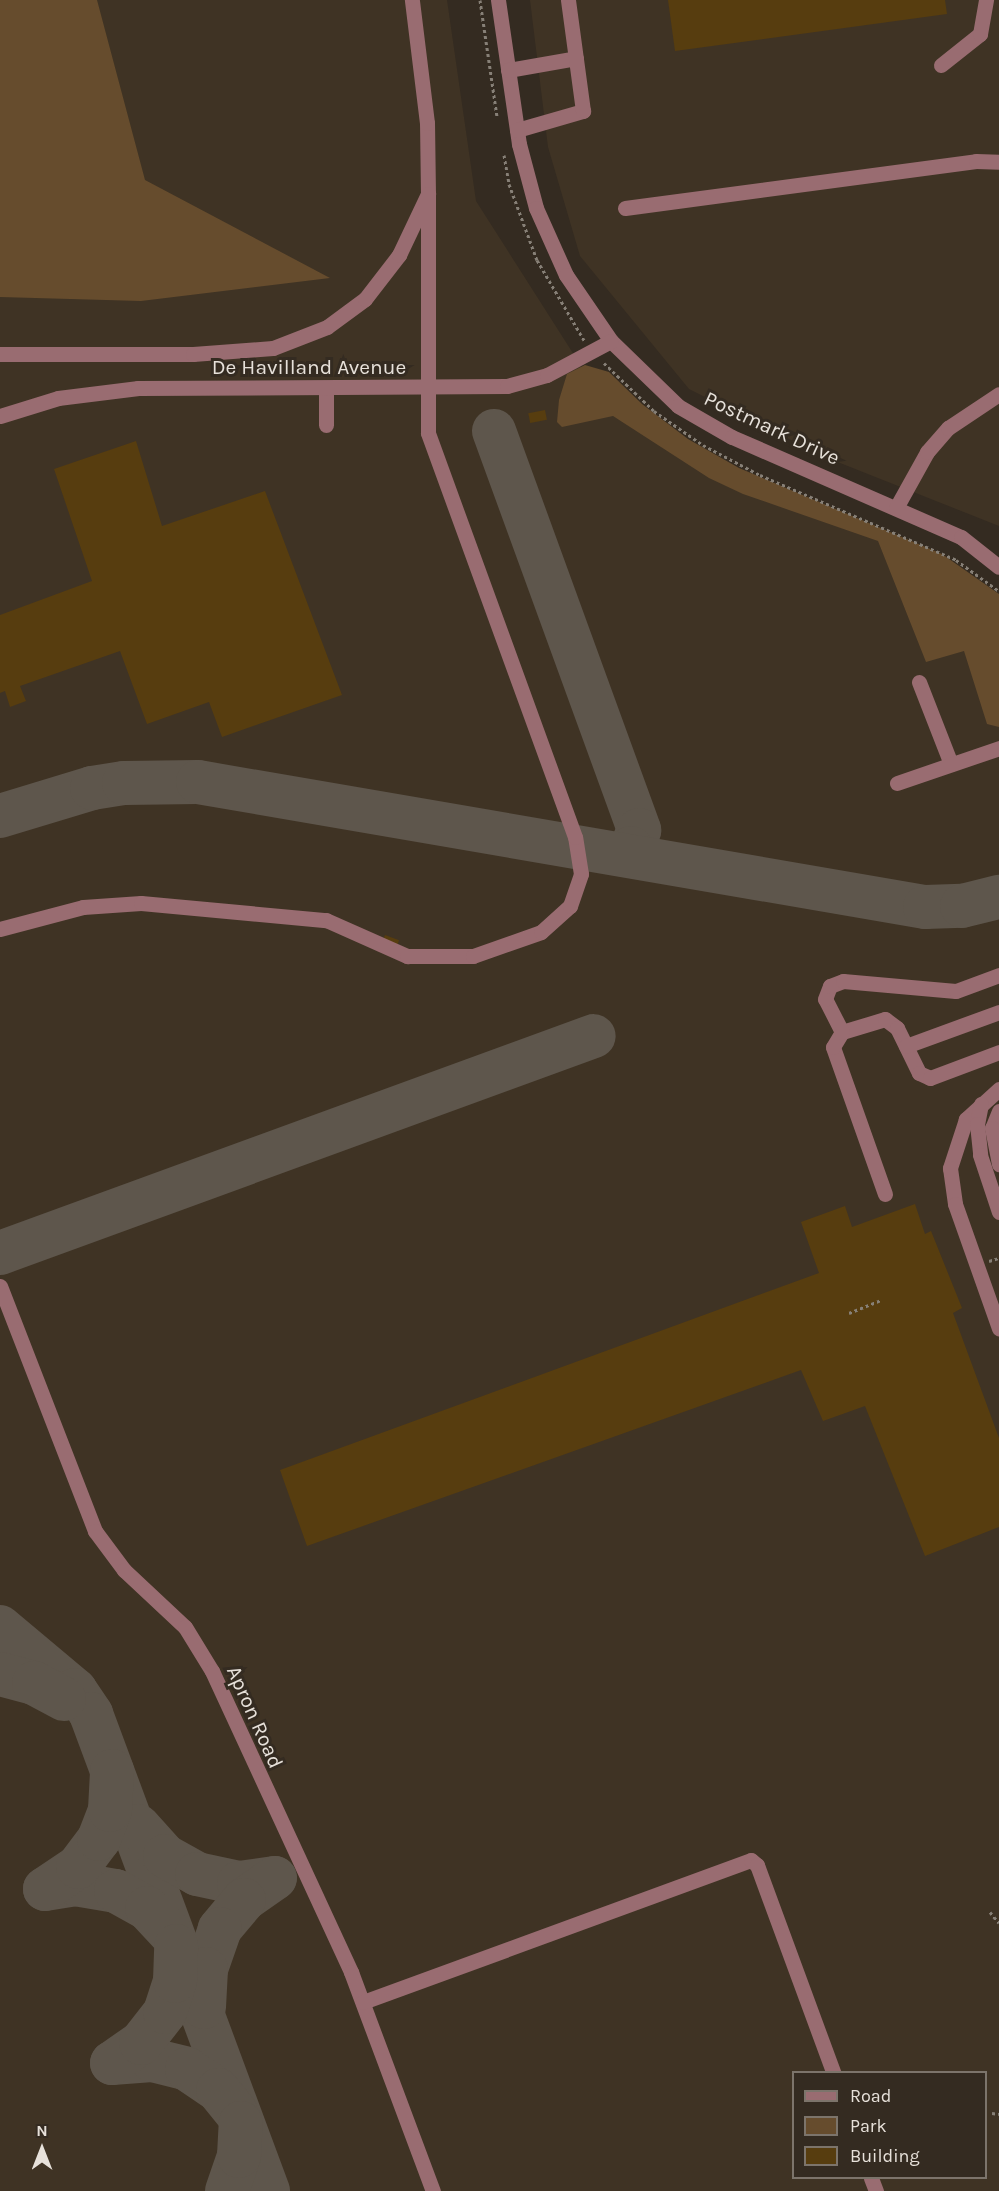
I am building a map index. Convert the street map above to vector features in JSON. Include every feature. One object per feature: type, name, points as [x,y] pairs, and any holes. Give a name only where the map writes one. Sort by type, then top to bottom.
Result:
[{"type":"street","points":[[0,929],[83,907],[141,903],[326,920],[407,956],[472,956],[534,936],[564,914],[581,874],[576,842],[437,464],[428,433],[427,123],[412,0]]},
{"type":"street","name":"Postmark Drive","points":[[498,0],[525,172],[543,228],[581,301],[611,340],[678,406],[732,437],[962,537],[999,567]]},
{"type":"street","points":[[517,130],[584,111],[568,0]]},
{"type":"street","points":[[941,65],[980,34],[986,0]]},
{"type":"street","points":[[508,70],[576,58]]},
{"type":"street","points":[[625,208],[976,161],[999,162]]},
{"type":"street","points":[[0,354],[232,352],[303,339],[345,314],[382,279],[428,194]]},
{"type":"street","name":"De Havilland Avenue","points":[[0,416],[45,402],[138,388],[514,385],[547,375],[611,340]]},
{"type":"street","points":[[326,388],[327,425]]},
{"type":"street","points":[[896,508],[927,452],[948,428],[999,394]]},
{"type":"street","points":[[45,402],[48,417]]},
{"type":"street","points":[[919,682],[951,764]]},
{"type":"street","points":[[897,783],[999,748]]},
{"type":"street","points":[[842,1032],[825,999],[830,986],[843,981],[956,991],[999,975]]},
{"type":"street","points":[[906,1046],[999,1012]]},
{"type":"street","points":[[885,1194],[833,1047],[842,1032],[885,1019],[897,1028],[919,1073],[930,1078],[999,1052]]},
{"type":"street","points":[[999,1089],[981,1101],[966,1119],[950,1168],[955,1204],[999,1328]]},
{"type":"street","points":[[981,1101],[977,1124],[980,1155],[999,1212]]},
{"type":"street","points":[[999,1111],[992,1128],[999,1164]]},
{"type":"street","name":"Apron Road","points":[[0,1286],[95,1531],[124,1570],[181,1622],[205,1657],[363,2002],[433,2191]]},
{"type":"street","points":[[363,2002],[751,1860],[759,1870],[832,2071]]},
{"type":"path","points":[[480,0],[498,117]]},
{"type":"path","points":[[503,151],[509,184],[537,260],[592,351],[654,411],[703,445],[760,475],[956,560],[999,591]]},
{"type":"path","points":[[989,1262],[999,1258]]},
{"type":"path","points":[[849,1313],[882,1300]]},
{"type":"path","points":[[990,1912],[999,1923]]},
{"type":"path","points":[[992,2113],[999,2114]]},
{"type":"shaded area","points":[[0,0],[447,0],[476,201],[613,416],[913,555],[999,606],[999,2191],[0,2191]]},
{"type":"shaded area","points":[[530,0],[999,0],[999,526],[825,457],[689,389],[580,256],[548,147]]},
{"type":"green space","points":[[0,0],[97,0],[145,180],[330,278],[141,301],[0,297]]},
{"type":"green space","points":[[585,365],[609,372],[642,404],[688,439],[739,468],[942,554],[999,594],[999,727],[987,724],[964,651],[926,662],[878,541],[743,494],[709,478],[613,416],[562,427],[557,422],[559,400],[567,374]]},
{"type":"building","points":[[668,0],[945,0],[947,14],[675,51]]},
{"type":"building","points":[[545,410],[547,420],[530,423],[528,413]]},
{"type":"building","points":[[136,441],[162,526],[265,491],[342,695],[222,737],[209,702],[147,724],[120,651],[20,686],[26,701],[10,707],[5,691],[0,693],[0,615],[92,581],[54,469]]},
{"type":"building","points":[[385,935],[399,940],[397,947],[383,942]]},
{"type":"building","points":[[915,1204],[925,1234],[931,1231],[962,1308],[953,1313],[999,1438],[999,1527],[925,1556],[865,1406],[823,1421],[801,1370],[307,1546],[280,1470],[819,1273],[801,1222],[845,1206],[852,1227]]},
{"type":"taxiway","points":[[494,431],[639,830],[631,848],[621,854]]},
{"type":"taxiway","points":[[0,816],[92,788],[124,783],[198,782],[925,907],[962,906],[999,897]]},
{"type":"taxiway","points":[[0,1253],[594,1036]]},
{"type":"taxiway","points":[[0,1627],[75,1690],[91,1714],[268,2191]]},
{"type":"taxiway","points":[[0,1674],[34,1683],[64,1699]]},
{"type":"taxiway","points":[[45,1889],[78,1867],[99,1839],[110,1810],[112,1771]]},
{"type":"taxiway","points":[[138,1826],[165,1856],[197,1874],[239,1883],[275,1878],[244,1900],[220,1929],[206,1969],[204,2007]]},
{"type":"taxiway","points":[[45,1889],[75,1884],[116,1891],[147,1908],[172,1935]]},
{"type":"taxiway","points":[[112,2063],[141,2043],[165,2012],[175,1981],[176,1946]]},
{"type":"taxiway","points":[[112,2063],[152,2060],[187,2069],[218,2090],[236,2112]]},
{"type":"taxiway","points":[[227,2191],[239,2156],[241,2123]]}]
